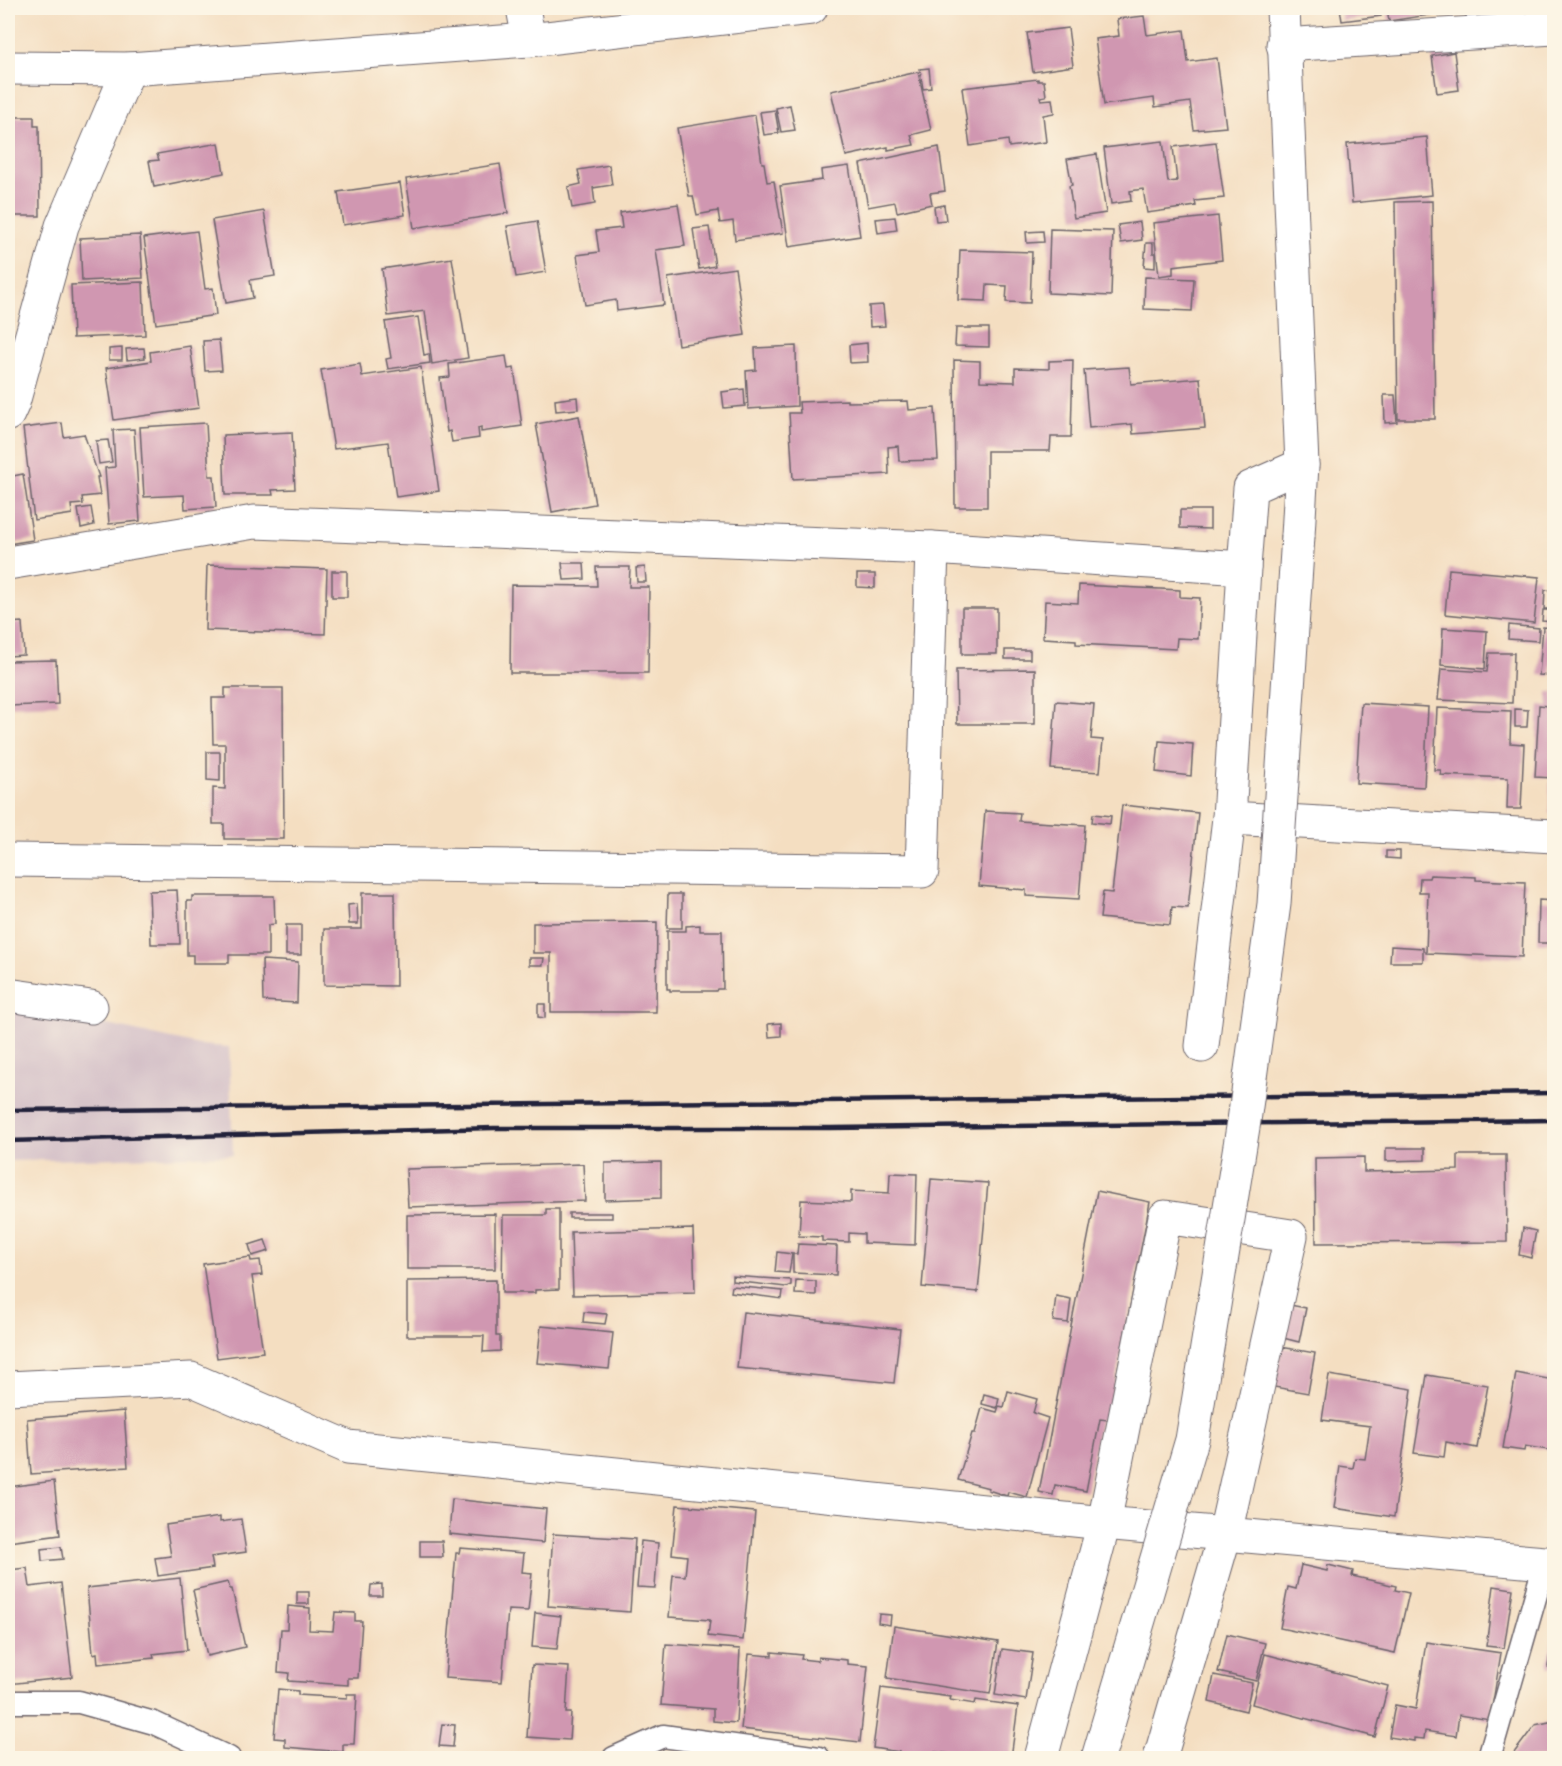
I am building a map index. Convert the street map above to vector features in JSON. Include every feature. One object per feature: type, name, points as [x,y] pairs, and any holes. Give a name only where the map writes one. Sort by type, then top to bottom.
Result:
[{"type":"street","points":[[523,8],[530,40]]},
{"type":"street","points":[[8,68],[129,69],[530,40],[811,8]]},
{"type":"street","points":[[1098,1758],[1194,1429],[1244,1121],[1274,904],[1302,465],[1283,8]]},
{"type":"street","points":[[1283,45],[1554,28]]},
{"type":"street","points":[[8,414],[62,226],[129,69]]},
{"type":"street","points":[[1202,1046],[1229,818],[1250,488],[1302,465]]},
{"type":"street","points":[[8,563],[254,522],[932,548],[1244,568]]},
{"type":"street","points":[[8,860],[922,871],[932,548]]},
{"type":"street","points":[[1229,818],[1554,836]]},
{"type":"street","points":[[8,995],[91,1007]]},
{"type":"street","points":[[1041,1758],[1104,1523],[1164,1217],[1290,1236],[1225,1534],[1160,1758]]},
{"type":"street","points":[[8,1388],[190,1379],[348,1448],[1104,1523],[1550,1563]]},
{"type":"lane","points":[[1489,1758],[1550,1563]]},
{"type":"lane","points":[[8,1702],[79,1702],[154,1723],[229,1758]]},
{"type":"lane","points":[[614,1758],[663,1736],[819,1758]]},
{"type":"shaded area","points":[[8,1003],[199,1045],[229,1047],[233,1155],[8,1161]]},
{"type":"building","points":[[1340,8],[1380,8],[1381,16],[1342,21]]},
{"type":"building","points":[[1387,8],[1469,8],[1469,9],[1389,21]]},
{"type":"building","points":[[1144,16],[1147,35],[1184,30],[1188,62],[1217,58],[1226,127],[1194,130],[1190,102],[1155,107],[1154,98],[1104,105],[1095,39],[1119,36],[1117,19]]},
{"type":"building","points":[[1068,28],[1073,66],[1033,72],[1027,33]]},
{"type":"building","points":[[1454,52],[1459,90],[1437,93],[1432,56]]},
{"type":"building","points":[[929,68],[931,88],[923,89],[920,69]]},
{"type":"building","points":[[918,72],[931,130],[911,135],[914,145],[888,150],[888,147],[846,156],[831,91]]},
{"type":"building","points":[[1038,79],[1038,81],[1044,81],[1046,96],[1040,97],[1041,100],[1052,99],[1054,113],[1043,115],[1046,142],[1009,147],[1008,140],[970,146],[962,88]]},
{"type":"building","points":[[790,105],[795,130],[781,132],[776,108]]},
{"type":"building","points":[[775,110],[779,133],[764,135],[760,112]]},
{"type":"building","points":[[755,115],[762,163],[764,163],[767,182],[774,181],[783,233],[735,240],[733,221],[720,223],[718,211],[697,215],[693,196],[689,196],[677,128]]},
{"type":"building","points":[[8,117],[34,117],[34,126],[39,126],[40,216],[8,216]]},
{"type":"building","points":[[1427,137],[1432,195],[1352,203],[1347,144]]},
{"type":"building","points":[[1163,141],[1168,182],[1177,181],[1173,147],[1216,142],[1224,198],[1195,201],[1196,206],[1147,213],[1143,189],[1130,191],[1131,201],[1111,204],[1104,148]]},
{"type":"building","points":[[219,143],[224,173],[154,187],[149,161],[159,160],[157,154]]},
{"type":"building","points":[[939,147],[945,191],[930,193],[932,204],[897,212],[895,202],[868,207],[860,164]]},
{"type":"building","points":[[1097,154],[1106,213],[1074,218],[1069,186],[1072,185],[1067,159]]},
{"type":"building","points":[[500,164],[508,213],[414,228],[406,179]]},
{"type":"building","points":[[609,165],[612,185],[593,188],[595,204],[572,208],[568,187],[581,184],[578,170]]},
{"type":"building","points":[[849,166],[860,236],[789,247],[780,186],[822,180],[821,170]]},
{"type":"building","points":[[400,183],[405,215],[343,225],[338,192]]},
{"type":"building","points":[[1432,201],[1435,419],[1398,419],[1395,202]]},
{"type":"building","points":[[678,204],[685,246],[656,250],[664,305],[617,311],[616,300],[585,305],[577,255],[599,252],[596,231],[622,228],[620,213]]},
{"type":"building","points":[[944,205],[946,220],[936,221],[934,207]]},
{"type":"building","points":[[264,211],[275,276],[250,280],[253,298],[226,303],[212,220]]},
{"type":"building","points":[[1218,216],[1222,260],[1173,266],[1173,274],[1159,276],[1153,223]]},
{"type":"building","points":[[895,217],[897,230],[878,233],[876,219]]},
{"type":"building","points":[[537,221],[546,272],[516,277],[507,226]]},
{"type":"building","points":[[1140,222],[1142,240],[1121,243],[1118,225]]},
{"type":"building","points":[[709,227],[715,266],[699,269],[693,229]]},
{"type":"building","points":[[1050,229],[1113,231],[1111,296],[1048,293]]},
{"type":"building","points":[[197,231],[205,289],[213,288],[216,315],[156,324],[144,238]]},
{"type":"building","points":[[1043,231],[1044,242],[1027,243],[1026,232]]},
{"type":"building","points":[[140,235],[143,278],[82,281],[80,238]]},
{"type":"building","points":[[1146,243],[1153,243],[1155,268],[1144,267]]},
{"type":"building","points":[[960,250],[1032,252],[1030,303],[1006,302],[1007,286],[987,285],[986,301],[958,300]]},
{"type":"building","points":[[452,258],[468,358],[432,364],[425,311],[388,316],[382,269]]},
{"type":"building","points":[[735,268],[745,335],[678,345],[668,278]]},
{"type":"building","points":[[1145,277],[1194,279],[1192,311],[1144,309]]},
{"type":"building","points":[[143,282],[145,335],[73,338],[71,285]]},
{"type":"building","points":[[883,305],[885,326],[870,327],[869,306]]},
{"type":"building","points":[[418,317],[424,355],[429,354],[430,363],[388,369],[386,359],[391,358],[385,322]]},
{"type":"building","points":[[956,328],[989,328],[989,347],[955,346]]},
{"type":"building","points":[[219,340],[222,370],[205,371],[203,341]]},
{"type":"building","points":[[867,343],[868,362],[850,363],[849,345]]},
{"type":"building","points":[[190,346],[199,408],[114,420],[106,368],[151,361],[150,352]]},
{"type":"building","points":[[796,346],[797,406],[748,409],[746,371],[756,370],[755,348]]},
{"type":"building","points":[[122,348],[122,360],[109,360],[109,349]]},
{"type":"building","points":[[144,348],[145,358],[127,360],[126,349]]},
{"type":"building","points":[[506,356],[508,369],[514,368],[522,426],[481,432],[481,427],[478,428],[479,438],[452,442],[450,431],[447,432],[440,378],[450,377],[449,364]]},
{"type":"building","points":[[954,360],[980,361],[980,381],[1015,382],[1015,368],[1049,369],[1049,361],[1073,360],[1071,437],[1051,437],[1050,451],[987,451],[987,507],[955,507]]},
{"type":"building","points":[[360,364],[362,376],[421,367],[439,491],[396,497],[388,442],[334,449],[321,370]]},
{"type":"building","points":[[1129,367],[1131,384],[1200,378],[1205,428],[1133,434],[1132,424],[1089,428],[1084,370]]},
{"type":"building","points":[[744,389],[745,406],[724,408],[722,392]]},
{"type":"building","points":[[1384,395],[1395,395],[1397,422],[1385,423]]},
{"type":"building","points":[[577,397],[578,409],[556,411],[555,400]]},
{"type":"building","points":[[847,400],[847,402],[908,401],[909,410],[935,408],[938,460],[899,461],[898,446],[888,447],[889,474],[793,479],[789,413],[800,413],[799,402]]},
{"type":"building","points":[[579,416],[595,504],[552,512],[536,424]]},
{"type":"building","points":[[62,423],[64,437],[84,434],[99,477],[97,477],[100,495],[82,497],[83,504],[71,505],[72,514],[34,520],[23,428]]},
{"type":"building","points":[[206,423],[209,476],[214,476],[216,507],[185,509],[184,495],[144,497],[140,427]]},
{"type":"building","points":[[134,429],[140,521],[109,524],[105,468],[115,467],[113,430]]},
{"type":"building","points":[[292,432],[295,489],[272,490],[273,495],[225,495],[223,435]]},
{"type":"building","points":[[108,440],[112,462],[99,464],[96,441]]},
{"type":"building","points":[[23,474],[33,540],[8,544],[8,477]]},
{"type":"building","points":[[91,507],[94,525],[81,528],[78,509]]},
{"type":"building","points":[[1180,510],[1210,510],[1210,529],[1180,528]]},
{"type":"building","points":[[562,563],[584,563],[585,579],[564,580]]},
{"type":"building","points":[[207,565],[327,569],[325,634],[205,630]]},
{"type":"building","points":[[596,567],[630,567],[629,587],[649,587],[648,673],[510,673],[511,585],[597,586]]},
{"type":"building","points":[[645,567],[646,582],[637,582],[636,568]]},
{"type":"building","points":[[1449,569],[1539,577],[1534,623],[1445,614]]},
{"type":"building","points":[[332,571],[347,571],[347,597],[332,597]]},
{"type":"building","points":[[857,574],[875,574],[875,588],[857,587]]},
{"type":"building","points":[[1079,585],[1180,590],[1180,597],[1200,598],[1198,639],[1177,638],[1176,649],[1076,644],[1076,640],[1043,638],[1045,601],[1078,603]]},
{"type":"building","points":[[1545,590],[1554,591],[1554,609],[1544,609]]},
{"type":"building","points":[[962,608],[997,608],[997,654],[962,654]]},
{"type":"building","points":[[1543,610],[1554,610],[1554,622],[1542,621]]},
{"type":"building","points":[[22,622],[24,655],[8,656],[8,623]]},
{"type":"building","points":[[1509,625],[1539,628],[1538,641],[1508,639]]},
{"type":"building","points":[[1543,627],[1554,628],[1550,676],[1539,675]]},
{"type":"building","points":[[1443,628],[1487,631],[1485,669],[1441,665]]},
{"type":"building","points":[[1005,650],[1030,650],[1030,659],[1005,659]]},
{"type":"building","points":[[1489,653],[1514,653],[1512,703],[1438,700],[1441,669],[1487,672]]},
{"type":"building","points":[[56,660],[58,704],[8,706],[8,661]]},
{"type":"building","points":[[1035,669],[1035,724],[957,724],[956,670]]},
{"type":"building","points":[[225,688],[283,688],[284,839],[224,839],[224,824],[213,824],[213,788],[225,789],[225,744],[213,744],[212,698],[225,698]]},
{"type":"building","points":[[1548,692],[1554,692],[1554,778],[1535,777],[1539,705],[1548,706]]},
{"type":"building","points":[[1056,701],[1094,704],[1091,739],[1103,740],[1100,772],[1051,769]]},
{"type":"building","points":[[1361,703],[1428,707],[1424,787],[1356,783]]},
{"type":"building","points":[[1437,708],[1511,711],[1510,743],[1524,744],[1521,809],[1507,809],[1508,778],[1440,775],[1441,770],[1434,770]]},
{"type":"building","points":[[1515,709],[1528,710],[1527,727],[1515,727]]},
{"type":"building","points":[[1159,741],[1193,744],[1191,776],[1156,772]]},
{"type":"building","points":[[207,752],[220,752],[220,781],[207,780]]},
{"type":"building","points":[[1550,782],[1554,782],[1554,813],[1549,813]]},
{"type":"building","points":[[1122,805],[1198,813],[1188,908],[1172,907],[1170,925],[1100,918],[1103,892],[1112,893]]},
{"type":"building","points":[[985,811],[1020,813],[1019,821],[1085,825],[1079,899],[1026,896],[1026,890],[979,886]]},
{"type":"building","points":[[1093,814],[1111,816],[1110,824],[1092,822]]},
{"type":"building","points":[[1386,851],[1400,851],[1400,859],[1386,858]]},
{"type":"building","points":[[1430,875],[1525,882],[1522,957],[1426,953],[1428,892],[1419,892],[1420,878],[1429,878]]},
{"type":"building","points":[[177,890],[180,944],[151,944],[149,891]]},
{"type":"building","points":[[362,893],[395,893],[396,986],[324,985],[324,929],[362,929]]},
{"type":"building","points":[[668,894],[682,894],[682,928],[667,928]]},
{"type":"building","points":[[192,896],[274,896],[275,924],[268,925],[268,955],[229,955],[229,963],[193,963],[193,955],[187,955],[187,901],[192,901]]},
{"type":"building","points":[[1539,900],[1554,901],[1554,943],[1538,943]]},
{"type":"building","points":[[357,904],[358,924],[349,924],[348,905]]},
{"type":"building","points":[[657,922],[656,1012],[551,1012],[551,953],[533,953],[533,923]]},
{"type":"building","points":[[286,925],[301,925],[301,955],[286,955]]},
{"type":"building","points":[[700,925],[700,931],[722,931],[723,989],[670,991],[667,989],[667,931],[686,931],[686,926]]},
{"type":"building","points":[[1391,946],[1423,948],[1423,962],[1390,962]]},
{"type":"building","points":[[529,958],[544,958],[543,965],[529,965]]},
{"type":"building","points":[[262,960],[298,962],[297,1003],[263,1001]]},
{"type":"building","points":[[538,1004],[545,1004],[545,1018],[538,1017]]},
{"type":"building","points":[[781,1023],[781,1036],[769,1037],[768,1024]]},
{"type":"building","points":[[1386,1148],[1425,1148],[1425,1160],[1386,1161]]},
{"type":"building","points":[[1458,1155],[1506,1155],[1507,1242],[1316,1243],[1315,1158],[1364,1157],[1364,1172],[1458,1170]]},
{"type":"building","points":[[661,1162],[661,1198],[605,1200],[605,1163]]},
{"type":"building","points":[[583,1164],[585,1201],[408,1207],[406,1169]]},
{"type":"building","points":[[890,1173],[917,1174],[915,1245],[864,1243],[864,1234],[849,1233],[849,1242],[822,1241],[822,1237],[799,1236],[801,1200],[851,1202],[851,1191],[889,1193]]},
{"type":"building","points":[[931,1179],[988,1183],[978,1292],[922,1287]]},
{"type":"building","points":[[1097,1191],[1150,1202],[1108,1420],[1100,1419],[1086,1491],[1055,1485],[1053,1495],[1039,1492]]},
{"type":"building","points":[[546,1209],[559,1209],[559,1289],[535,1290],[535,1293],[502,1293],[503,1215],[546,1215]]},
{"type":"building","points":[[569,1213],[612,1213],[612,1218],[569,1218]]},
{"type":"building","points":[[495,1214],[495,1269],[407,1269],[407,1215]]},
{"type":"building","points":[[1523,1228],[1536,1231],[1531,1258],[1519,1255]]},
{"type":"building","points":[[693,1229],[695,1292],[573,1295],[571,1232]]},
{"type":"building","points":[[265,1240],[269,1251],[252,1256],[249,1245]]},
{"type":"building","points":[[798,1244],[837,1246],[836,1275],[793,1273],[793,1254],[797,1254]]},
{"type":"building","points":[[777,1252],[792,1254],[789,1273],[775,1272]]},
{"type":"building","points":[[250,1257],[251,1261],[260,1260],[262,1275],[252,1276],[263,1352],[217,1358],[203,1264]]},
{"type":"building","points":[[732,1276],[791,1280],[791,1285],[786,1287],[732,1281]]},
{"type":"building","points":[[496,1280],[496,1336],[500,1336],[500,1351],[483,1352],[484,1336],[407,1336],[407,1281]]},
{"type":"building","points":[[796,1280],[816,1281],[816,1295],[795,1294]]},
{"type":"building","points":[[732,1286],[783,1291],[782,1299],[731,1292]]},
{"type":"building","points":[[1056,1296],[1071,1299],[1068,1323],[1053,1321]]},
{"type":"building","points":[[1290,1305],[1306,1308],[1299,1342],[1283,1338]]},
{"type":"building","points":[[584,1312],[607,1314],[605,1324],[583,1322]]},
{"type":"building","points":[[743,1312],[900,1329],[894,1383],[737,1368]]},
{"type":"building","points":[[541,1326],[613,1333],[609,1369],[537,1363]]},
{"type":"building","points":[[1281,1347],[1315,1353],[1308,1393],[1274,1387]]},
{"type":"building","points":[[1516,1373],[1554,1380],[1554,1451],[1525,1446],[1524,1451],[1503,1448]]},
{"type":"building","points":[[1329,1375],[1412,1389],[1394,1517],[1334,1508],[1340,1466],[1353,1468],[1355,1458],[1365,1459],[1370,1426],[1322,1420]]},
{"type":"building","points":[[1427,1375],[1488,1385],[1477,1448],[1446,1442],[1444,1457],[1414,1453]]},
{"type":"building","points":[[1008,1391],[1037,1399],[1033,1413],[1048,1418],[1027,1497],[1008,1492],[1007,1496],[988,1490],[989,1488],[958,1480],[982,1408],[997,1412],[999,1406],[1004,1407]]},
{"type":"building","points":[[984,1394],[999,1398],[997,1408],[982,1404]]},
{"type":"building","points":[[124,1411],[128,1467],[31,1474],[27,1419]]},
{"type":"building","points":[[54,1481],[60,1535],[9,1542],[10,1547],[8,1547],[8,1487]]},
{"type":"building","points":[[452,1499],[546,1509],[543,1543],[449,1534]]},
{"type":"building","points":[[677,1505],[755,1512],[743,1640],[708,1636],[710,1620],[669,1617],[673,1575],[685,1576],[687,1556],[672,1554]]},
{"type":"building","points":[[220,1517],[220,1522],[241,1519],[246,1552],[211,1557],[213,1568],[158,1576],[155,1558],[171,1556],[166,1525]]},
{"type":"building","points":[[553,1534],[635,1539],[630,1612],[548,1606]]},
{"type":"building","points":[[420,1541],[442,1541],[443,1557],[420,1557]]},
{"type":"building","points":[[641,1541],[658,1543],[655,1588],[637,1587]]},
{"type":"building","points":[[61,1547],[63,1559],[42,1561],[41,1549]]},
{"type":"building","points":[[460,1548],[524,1553],[522,1572],[532,1573],[528,1611],[508,1610],[502,1682],[445,1678],[456,1553],[459,1553]]},
{"type":"building","points":[[1301,1565],[1327,1571],[1328,1565],[1353,1571],[1352,1576],[1396,1586],[1395,1590],[1409,1593],[1395,1653],[1280,1628],[1288,1587],[1296,1589]]},
{"type":"building","points":[[27,1568],[30,1587],[61,1583],[72,1677],[8,1684],[8,1570]]},
{"type":"building","points":[[180,1578],[187,1650],[153,1654],[154,1658],[98,1664],[97,1653],[93,1654],[87,1588]]},
{"type":"building","points":[[228,1582],[232,1589],[245,1647],[207,1656],[193,1590]]},
{"type":"building","points":[[382,1584],[382,1596],[370,1596],[371,1585]]},
{"type":"building","points":[[1494,1586],[1513,1589],[1504,1648],[1486,1646]]},
{"type":"building","points":[[297,1592],[309,1592],[309,1604],[297,1604]]},
{"type":"building","points":[[288,1606],[310,1608],[309,1630],[333,1631],[335,1612],[355,1613],[355,1621],[362,1621],[358,1678],[348,1678],[348,1685],[288,1681],[289,1673],[278,1672],[281,1629],[287,1629]]},
{"type":"building","points":[[535,1613],[561,1616],[557,1649],[532,1647]]},
{"type":"building","points":[[879,1614],[891,1615],[890,1625],[878,1623]]},
{"type":"building","points":[[894,1626],[998,1642],[990,1694],[887,1678]]},
{"type":"building","points":[[1227,1634],[1265,1643],[1256,1681],[1218,1672]]},
{"type":"building","points":[[1554,1634],[1554,1668],[1548,1667]]},
{"type":"building","points":[[1426,1642],[1501,1653],[1490,1720],[1459,1715],[1456,1736],[1425,1731],[1424,1739],[1414,1738],[1414,1741],[1389,1737],[1395,1705],[1416,1709]]},
{"type":"building","points":[[666,1644],[740,1649],[736,1723],[713,1721],[713,1709],[661,1705]]},
{"type":"building","points":[[1002,1649],[1033,1653],[1026,1700],[995,1695]]},
{"type":"building","points":[[772,1652],[802,1655],[801,1659],[818,1661],[818,1657],[847,1660],[847,1664],[868,1666],[860,1742],[741,1729],[749,1654],[772,1656]]},
{"type":"building","points":[[1265,1654],[1388,1686],[1375,1737],[1252,1704]]},
{"type":"building","points":[[532,1665],[569,1667],[566,1713],[571,1713],[569,1740],[527,1737]]},
{"type":"building","points":[[1214,1675],[1252,1683],[1246,1711],[1209,1702]]},
{"type":"building","points":[[881,1688],[951,1697],[950,1700],[975,1704],[976,1700],[1018,1706],[1011,1758],[969,1758],[970,1756],[935,1752],[934,1758],[898,1758],[899,1752],[873,1748]]},
{"type":"building","points":[[278,1689],[298,1691],[298,1695],[347,1698],[347,1694],[357,1694],[354,1744],[343,1744],[343,1752],[285,1747],[285,1739],[274,1738]]},
{"type":"building","points":[[1554,1721],[1554,1758],[1510,1758],[1535,1725]]},
{"type":"building","points":[[442,1724],[455,1725],[453,1747],[439,1746]]},
{"type":"railway","points":[[8,1110],[1554,1093]]},
{"type":"railway","points":[[8,1141],[494,1128],[831,1128],[1554,1120]]}]
